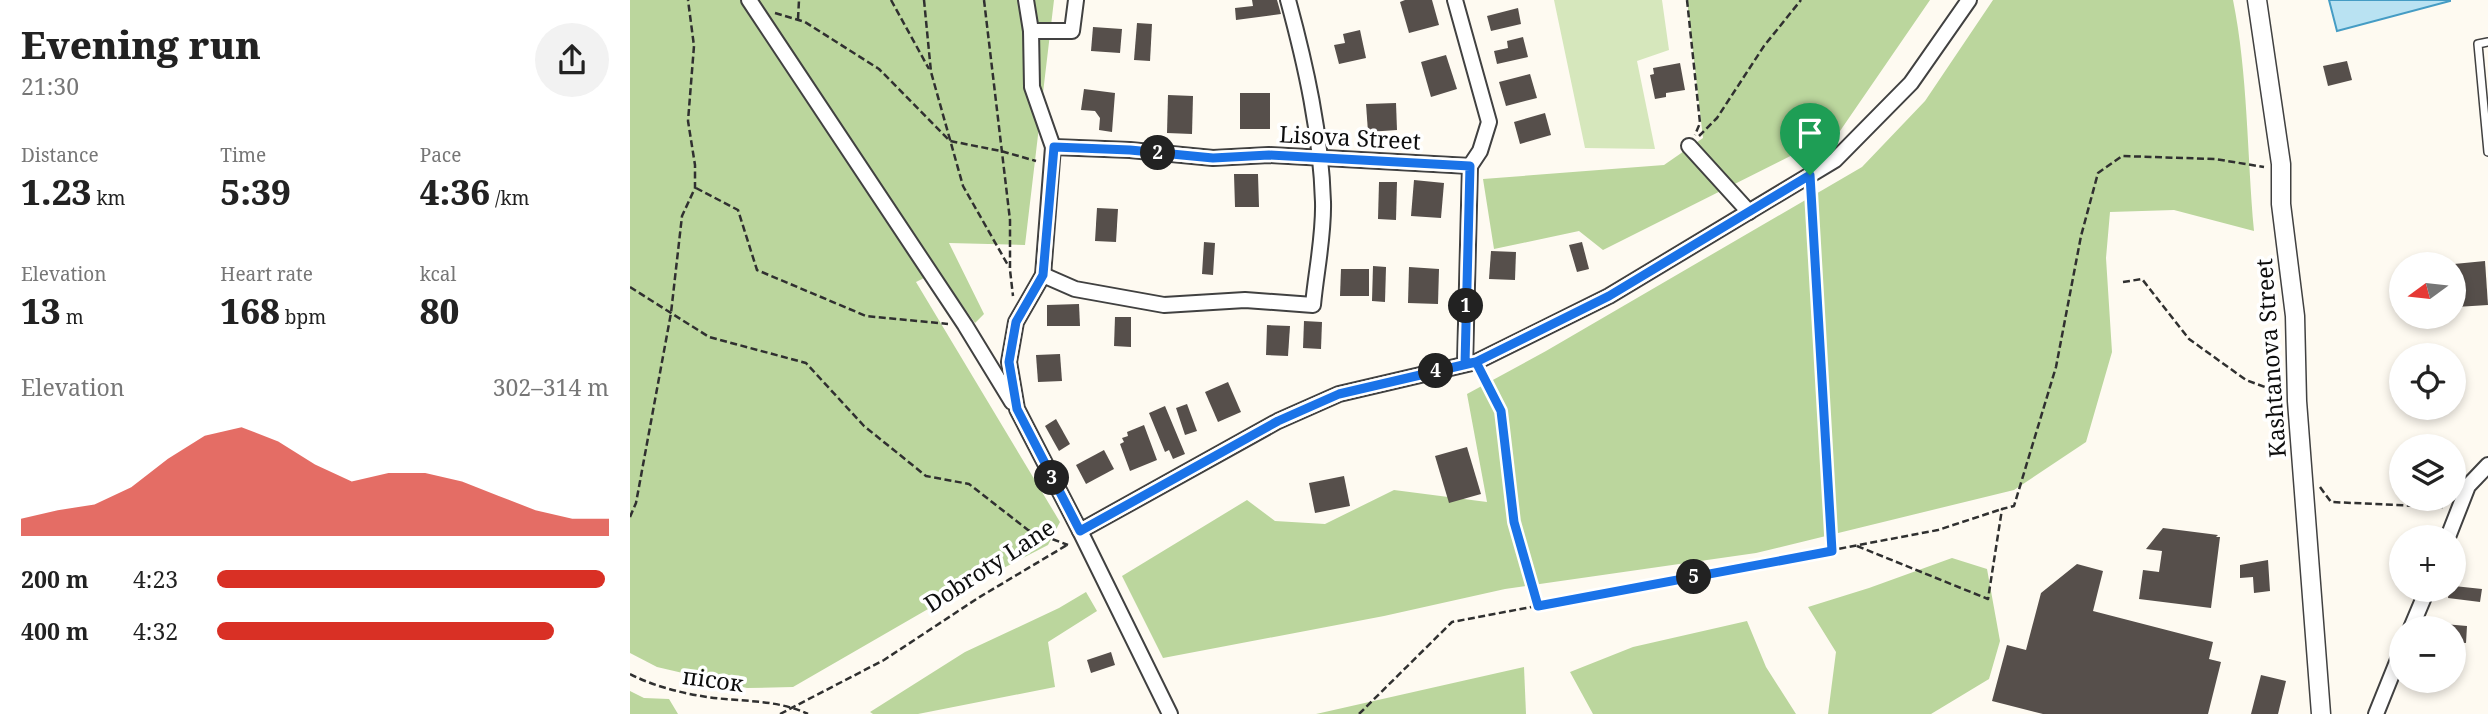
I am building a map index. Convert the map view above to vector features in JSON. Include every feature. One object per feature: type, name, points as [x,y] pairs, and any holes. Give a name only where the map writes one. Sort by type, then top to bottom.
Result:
[{"type":"street","points":[[1017,409],[1009,362],[1016,322],[1043,275],[1054,147],[1032,87],[1031,32],[1026,0]]},
{"type":"street","points":[[1031,32],[1072,31],[1076,0]]},
{"type":"street","points":[[1043,275],[1075,289],[1164,305],[1245,299],[1312,305],[1323,205],[1320,158],[1298,36],[1288,0]]},
{"type":"street","points":[[1455,0],[1489,122],[1480,151],[1470,166],[1470,363]]},
{"type":"street","points":[[750,3],[965,325],[1017,409],[1080,531],[1278,421],[1327,399],[1470,363],[1609,296],[1835,160],[1911,83],[1969,0]]},
{"type":"street","name":"Kashtanova Street","points":[[2256,0],[2281,164],[2281,204],[2295,316],[2297,401],[2321,714]]},
{"type":"street","points":[[1689,146],[1749,212]]},
{"type":"street","name":"Lisova Street","points":[[1054,147],[1130,150],[1213,158],[1269,155],[1470,166]]},
{"type":"street","points":[[2466,491],[2488,465]]},
{"type":"street","name":"Dobroty Lane","points":[[1080,531],[1170,714]]},
{"type":"street","points":[[2376,714],[2389,682]]},
{"type":"lane","points":[[2488,42],[2478,44],[2488,152]]},
{"type":"path","points":[[630,517],[636,503],[671,313],[682,216],[695,188],[695,165],[688,121],[694,46],[688,0]]},
{"type":"path","points":[[798,19],[799,0]]},
{"type":"path","points":[[891,0],[931,72]]},
{"type":"path","points":[[925,0],[931,72],[963,186],[1010,270]]},
{"type":"path","points":[[984,0],[1010,220],[1013,296]]},
{"type":"path","points":[[1686,0],[1700,123],[1689,146]]},
{"type":"path","points":[[1689,146],[1717,118],[1764,46],[1801,0]]},
{"type":"path","points":[[750,3],[798,19],[879,69],[950,141],[1001,151],[1052,166]]},
{"type":"path","points":[[1359,714],[1452,622],[1938,530],[2014,506],[2056,367],[2081,236],[2098,173],[2122,156],[2215,159],[2263,167],[2281,164]]},
{"type":"path","points":[[1810,175],[1832,551]]},
{"type":"path","points":[[695,188],[738,210],[757,270],[866,316],[965,325]]},
{"type":"path","points":[[2123,282],[2142,279],[2189,339],[2246,380],[2297,401]]},
{"type":"path","points":[[630,287],[709,337],[806,363],[864,426],[926,476],[969,484],[1028,530],[1068,545]]},
{"type":"path","points":[[1470,363],[1501,411],[1514,522],[1538,606]]},
{"type":"path","points":[[2303,466],[2331,502],[2389,504]]},
{"type":"path","points":[[1857,546],[1987,599],[2002,509]]},
{"type":"path","name":"Dobroty Lane","points":[[780,714],[884,660],[978,598],[1068,545],[1080,531]]},
{"type":"path","name":"пісок","points":[[630,674],[670,690],[708,697],[761,701],[793,707],[808,714]]},
{"type":"green space","points":[[630,0],[1054,0],[1025,245],[949,243],[984,314],[975,323],[938,271],[916,282],[1060,522],[1048,545],[961,590],[793,687],[747,688],[657,667],[630,653]]},
{"type":"green space","points":[[1554,0],[1662,0],[1669,50],[1637,61],[1655,149],[1585,148]]},
{"type":"green space","points":[[1687,0],[1930,0],[1840,131],[1603,250],[1579,231],[1494,249],[1483,179],[1664,165],[1703,138]]},
{"type":"green space","points":[[1993,0],[2233,0],[2244,86],[2254,231],[2174,210],[2110,212],[2106,258],[2112,352],[2086,442],[2014,490],[1756,553],[1505,589],[1384,616],[1163,658],[1122,576],[1247,500],[1275,521],[1325,524],[1394,490],[1487,502],[1467,394],[1862,167],[1925,101]]},
{"type":"green space","points":[[1952,558],[1987,569],[2000,641],[1989,679],[1931,714],[1828,714],[1836,652],[1808,607]]},
{"type":"green space","points":[[1086,592],[1097,611],[1048,642],[1055,687],[918,714],[870,712],[965,652],[1059,608]]},
{"type":"green space","points":[[1747,621],[1766,667],[1796,714],[1593,714],[1570,672],[1633,647]]},
{"type":"green space","points":[[1524,667],[1526,714],[1316,714]]},
{"type":"green space","points":[[630,691],[644,698],[669,699],[678,714],[630,714]]},
{"type":"water","points":[[2329,0],[2450,0],[2450,1],[2337,31]]},
{"type":"building","points":[[1252,0],[1277,0],[1281,14],[1236,20],[1235,8],[1253,6]]},
{"type":"building","points":[[1432,0],[1439,25],[1409,33],[1400,2]]},
{"type":"building","points":[[1518,8],[1521,24],[1491,31],[1487,16]]},
{"type":"building","points":[[1137,23],[1152,24],[1150,61],[1134,60]]},
{"type":"building","points":[[1093,27],[1122,29],[1120,53],[1091,51]]},
{"type":"building","points":[[1360,30],[1366,58],[1339,64],[1334,45],[1345,43],[1343,34]]},
{"type":"building","points":[[1523,37],[1528,57],[1497,64],[1494,51],[1508,48],[1507,41]]},
{"type":"building","points":[[1446,55],[1457,89],[1431,97],[1421,62]]},
{"type":"building","points":[[2347,61],[2352,80],[2328,86],[2323,66]]},
{"type":"building","points":[[1680,63],[1685,90],[1666,93],[1666,97],[1655,99],[1650,75],[1654,74],[1653,68]]},
{"type":"building","points":[[1530,74],[1537,98],[1506,106],[1499,82]]},
{"type":"building","points":[[1084,89],[1115,93],[1112,132],[1099,130],[1100,118],[1095,111],[1081,110]]},
{"type":"building","points":[[1240,93],[1270,93],[1270,129],[1240,129]]},
{"type":"building","points":[[1168,95],[1193,96],[1192,134],[1167,133]]},
{"type":"building","points":[[1396,103],[1397,130],[1368,132],[1366,104]]},
{"type":"building","points":[[1545,113],[1551,135],[1520,144],[1514,122]]},
{"type":"building","points":[[1234,174],[1258,174],[1259,207],[1235,207]]},
{"type":"building","points":[[1414,180],[1444,183],[1441,218],[1411,216]]},
{"type":"building","points":[[1379,182],[1397,182],[1396,220],[1378,219]]},
{"type":"building","points":[[1097,208],[1118,209],[1116,242],[1095,241]]},
{"type":"building","points":[[1204,242],[1215,243],[1213,275],[1202,274]]},
{"type":"building","points":[[1582,242],[1589,269],[1577,272],[1569,245]]},
{"type":"building","points":[[1491,251],[1516,252],[1515,280],[1489,279]]},
{"type":"building","points":[[2485,261],[2488,305],[2466,306],[2466,263]]},
{"type":"building","points":[[1373,266],[1386,267],[1385,302],[1372,301]]},
{"type":"building","points":[[1409,267],[1439,269],[1438,304],[1408,303]]},
{"type":"building","points":[[1341,269],[1369,269],[1369,296],[1340,296]]},
{"type":"building","points":[[1079,304],[1080,326],[1047,326],[1047,305]]},
{"type":"building","points":[[1115,317],[1131,317],[1131,347],[1114,346]]},
{"type":"building","points":[[1304,321],[1322,322],[1321,349],[1303,348]]},
{"type":"building","points":[[1267,325],[1290,326],[1288,356],[1266,355]]},
{"type":"building","points":[[1060,354],[1062,381],[1038,382],[1036,355]]},
{"type":"building","points":[[1228,382],[1241,412],[1218,422],[1205,392]]},
{"type":"building","points":[[1187,404],[1197,431],[1185,435],[1176,408]]},
{"type":"building","points":[[1165,406],[1185,454],[1173,459],[1169,450],[1165,452],[1149,413]]},
{"type":"building","points":[[1056,419],[1070,444],[1059,451],[1045,426]]},
{"type":"building","points":[[1144,425],[1157,460],[1130,471],[1120,444],[1124,442],[1122,438],[1128,436],[1127,432]]},
{"type":"building","points":[[1467,447],[1481,494],[1449,503],[1435,456]]},
{"type":"building","points":[[1104,450],[1114,469],[1086,484],[1076,465]]},
{"type":"building","points":[[1344,476],[1350,506],[1315,513],[1309,483]]},
{"type":"building","points":[[2163,528],[2220,537],[2211,608],[2139,599],[2143,570],[2159,572],[2162,551],[2146,549]]},
{"type":"building","points":[[2268,560],[2270,591],[2254,593],[2253,577],[2240,578],[2240,565]]},
{"type":"building","points":[[2077,564],[2103,571],[2093,611],[2213,642],[2209,659],[2221,662],[2208,714],[2043,714],[1992,701],[2007,645],[2026,650],[2041,593]]},
{"type":"building","points":[[2466,587],[2482,589],[2480,602],[2466,600]]},
{"type":"building","points":[[1111,652],[1115,665],[1091,673],[1087,660]]},
{"type":"building","points":[[2261,675],[2286,681],[2278,714],[2251,714]]},
{"type":"route","points":[[1810,175],[1609,296],[1476,362],[1465,364],[1470,166],[1269,155],[1213,158],[1130,150],[1054,147],[1043,275],[1016,322],[1009,362],[1017,409],[1080,531],[1278,421],[1339,394],[1476,362],[1501,411],[1514,522],[1538,606],[1832,551],[1810,175]]}]
